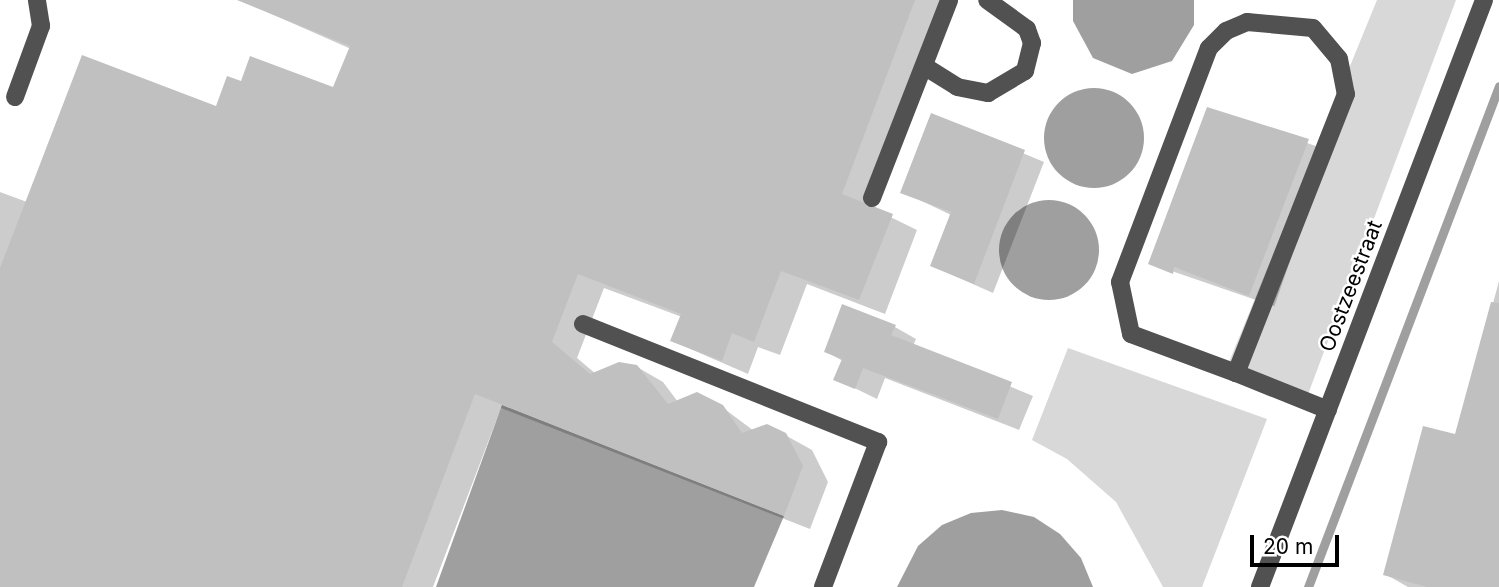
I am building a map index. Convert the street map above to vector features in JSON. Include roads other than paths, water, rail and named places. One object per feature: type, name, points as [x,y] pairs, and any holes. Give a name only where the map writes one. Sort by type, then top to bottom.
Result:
[{"type":"street","points":[[15,97],[41,26],[37,0]]},
{"type":"street","points":[[872,198],[949,0]]},
{"type":"street","points":[[924,66],[957,87],[988,93],[1014,81],[1030,58],[1027,29],[987,0]]},
{"type":"street","name":"Oostzeestraat","points":[[1260,587],[1484,0]]},
{"type":"street","points":[[1236,373],[1346,94],[1332,47],[1313,28],[1296,23],[1247,22],[1226,31],[1209,48],[1120,282],[1131,334],[1328,410]]},
{"type":"street","points":[[583,324],[878,442],[823,587]]},
{"type":"waterway","points":[[1308,587],[1499,86]]}]
